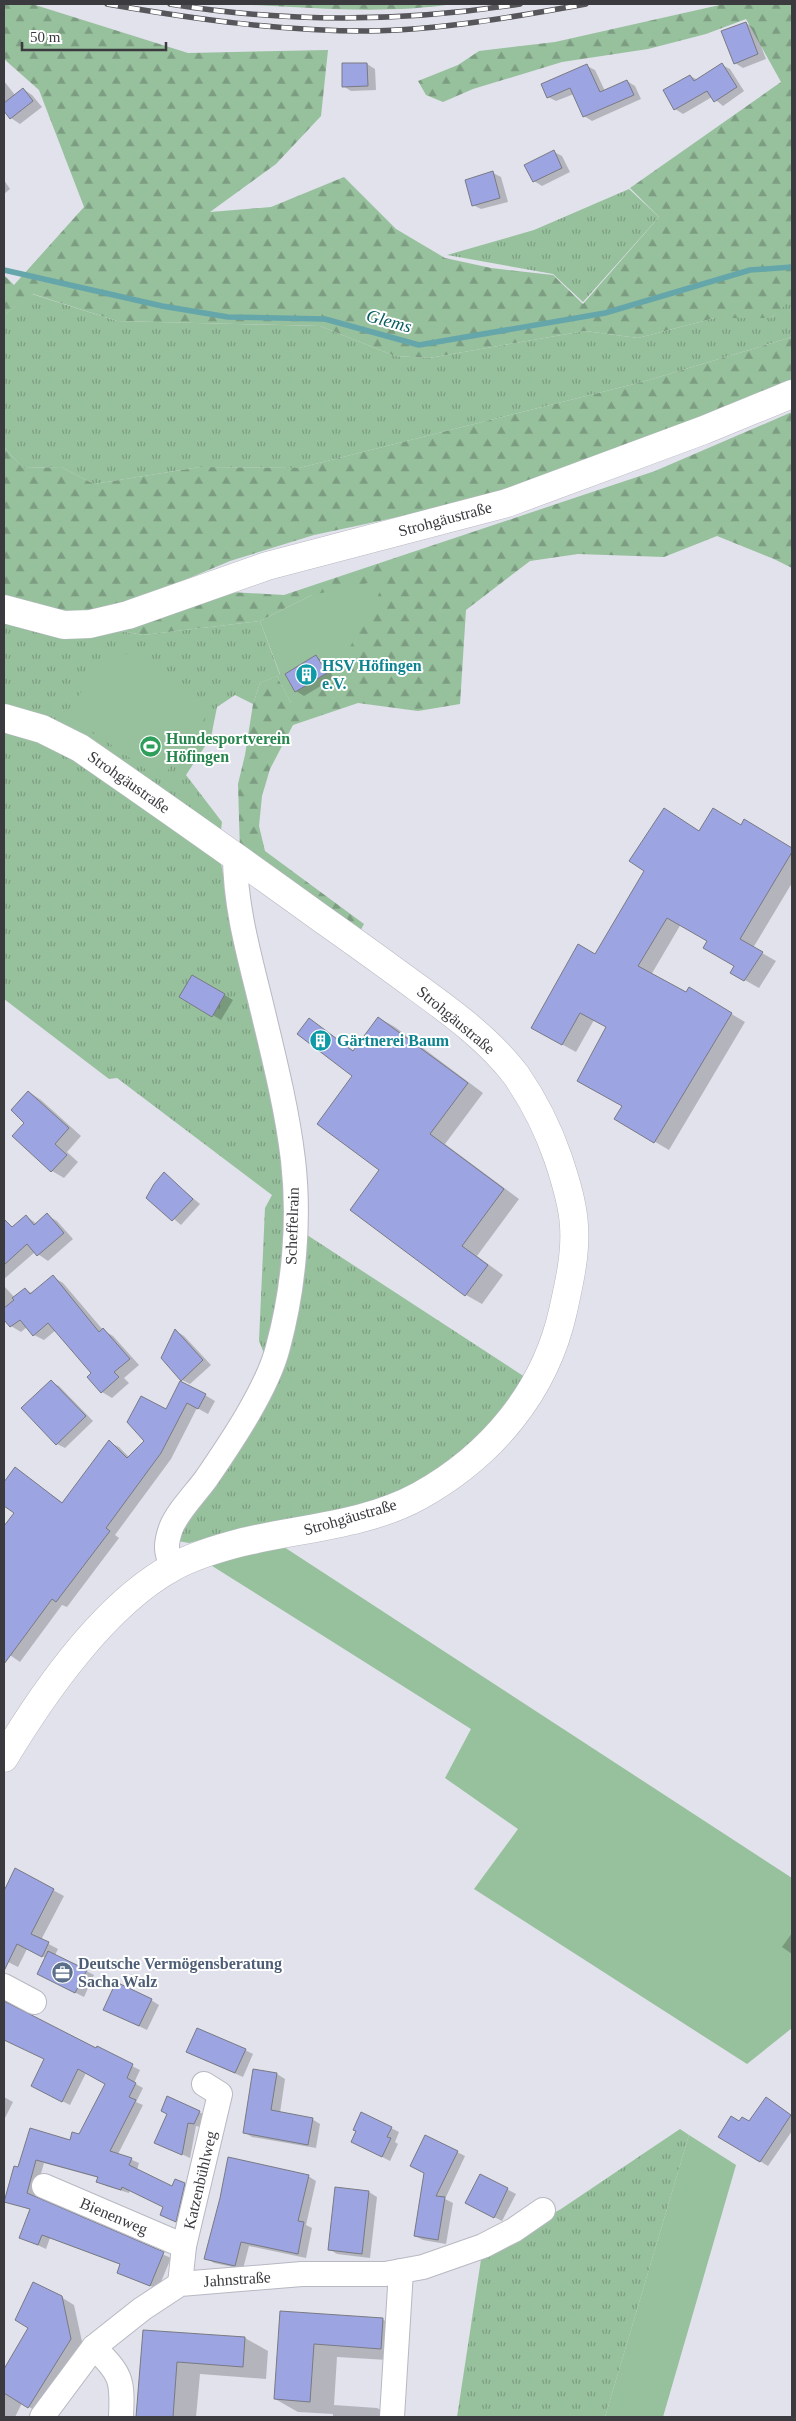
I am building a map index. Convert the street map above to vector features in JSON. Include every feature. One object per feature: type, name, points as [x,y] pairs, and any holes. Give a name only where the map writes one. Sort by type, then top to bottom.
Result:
[{"type":"main road","name":"Strohgäustraße","points":[[4,609],[64,625],[90,624],[128,615],[267,566],[507,503],[704,430],[792,394]]},
{"type":"main road","name":"Strohgäustraße","points":[[4,718],[42,728],[80,748],[235,856],[441,1005],[480,1036],[514,1073],[538,1109],[553,1142],[564,1178],[574,1227],[571,1262],[560,1322],[550,1353],[536,1384],[524,1403],[498,1435],[456,1473],[416,1498],[374,1514],[326,1527],[240,1543],[202,1554],[172,1568],[144,1586],[110,1617],[74,1657],[23,1726],[4,1758]]},
{"type":"street","name":"Scheffelrain","points":[[172,1568],[165,1549],[172,1526],[248,1414],[278,1349],[288,1298],[293,1250],[293,1160],[264,1017],[249,957],[235,877],[235,856]]},
{"type":"street","points":[[4,1986],[34,2002]]},
{"type":"street","name":"Katzenbühlweg","points":[[180,2284],[184,2246],[220,2094],[204,2084]]},
{"type":"street","name":"Bienenweg","points":[[44,2186],[184,2246]]},
{"type":"street","name":"Jahnstraße","points":[[42,2417],[94,2347],[142,2309],[180,2284],[302,2274],[385,2274],[401,2271],[433,2264],[483,2246],[514,2230],[544,2210]]},
{"type":"street","points":[[392,2417],[401,2271]]},
{"type":"street","points":[[94,2347],[118,2372],[122,2397],[121,2417]]},
{"type":"green space","points":[[4,4],[32,4],[188,53],[328,50],[321,116],[276,164],[210,212],[271,207],[344,177],[396,229],[445,258],[491,268],[553,275],[583,304],[659,217],[630,188],[781,82],[746,19],[706,34],[648,49],[562,62],[473,89],[443,102],[426,95],[418,81],[458,65],[479,51],[555,42],[724,4],[792,4],[792,299],[771,318],[715,318],[638,338],[585,331],[429,358],[395,356],[320,326],[117,321],[33,294],[4,315],[4,275],[14,285],[84,207],[39,90],[4,59]]},
{"type":"green space","points":[[233,4],[452,4],[371,10]]},
{"type":"green space","points":[[629,189],[659,217],[583,302],[553,274],[447,255],[534,230]]},
{"type":"green space","points":[[32,294],[117,321],[320,326],[395,356],[429,358],[585,331],[638,338],[715,318],[771,318],[790,299],[792,299],[792,337],[642,382],[299,468],[200,467],[94,484],[61,467],[23,468],[4,447],[4,315]]},
{"type":"green space","points":[[792,337],[792,384],[501,495],[314,535],[230,561],[106,613],[72,618],[4,600],[4,447],[23,468],[61,467],[94,484],[200,467],[299,468],[642,382]]},
{"type":"green space","points":[[792,412],[792,568],[717,536],[664,557],[578,554],[530,561],[466,610],[460,704],[418,711],[358,703],[293,725],[270,769],[262,796],[259,826],[265,851],[364,924],[358,935],[240,852],[238,784],[245,755],[253,704],[260,683],[277,676],[291,703],[312,595],[260,621],[143,635],[115,630],[213,591],[284,595],[655,471]]},
{"type":"green space","name":"Hundesportverein Höfingen","points":[[387,579],[331,682],[291,703],[277,676],[280,674],[260,621],[312,595]]},
{"type":"green space","points":[[260,621],[280,675],[260,683],[253,704],[235,695],[217,707],[211,737],[186,775],[222,822],[220,838],[4,712],[4,622],[115,630],[143,635]]},
{"type":"green space","name":"Hundesportverein Höfingen","points":[[110,652],[133,655],[205,705],[208,714],[161,780],[66,713]]},
{"type":"green space","points":[[4,730],[62,750],[221,863],[233,928],[285,1162],[286,1293],[266,1358],[259,1341],[265,1208],[272,1195],[117,1078],[109,1079],[4,999]]},
{"type":"green space","points":[[301,1231],[528,1379],[512,1406],[434,1476],[343,1514],[239,1530],[189,1543],[178,1541],[177,1530],[261,1402]]},
{"type":"green space","points":[[284,1547],[792,1878],[792,2028],[747,2064],[474,1889],[518,1829],[445,1778],[471,1729],[209,1564]]},
{"type":"green space","points":[[680,2129],[689,2135],[605,2417],[457,2417],[482,2253],[561,2209]]},
{"type":"green space","points":[[689,2135],[736,2165],[663,2417],[605,2417]]},
{"type":"building","points":[[746,22],[758,54],[734,64],[721,31]]},
{"type":"building","points":[[342,63],[367,63],[368,86],[342,87]]},
{"type":"building","points":[[722,63],[737,87],[714,102],[707,91],[674,110],[663,90],[690,75],[694,81]]},
{"type":"building","points":[[587,64],[600,92],[627,80],[634,95],[583,117],[570,88],[547,98],[541,84]]},
{"type":"building","points":[[23,88],[33,101],[10,119],[4,111],[4,103]]},
{"type":"building","points":[[554,150],[562,168],[533,182],[524,165]]},
{"type":"building","points":[[493,171],[500,198],[472,206],[465,180]]},
{"type":"building","name":"HSV Höfingen e.V.","points":[[316,655],[327,673],[295,692],[285,674]]},
{"type":"building","points":[[664,808],[699,831],[713,808],[741,825],[744,819],[792,848],[792,852],[740,939],[763,952],[744,981],[730,973],[734,966],[703,948],[707,941],[667,918],[638,966],[686,992],[689,987],[732,1013],[654,1143],[614,1119],[622,1106],[577,1081],[606,1027],[580,1013],[562,1045],[531,1028],[578,944],[595,954],[644,871],[629,861]]},
{"type":"building","points":[[192,975],[225,994],[212,1017],[179,997]]},
{"type":"building","points":[[378,1017],[468,1083],[430,1134],[504,1189],[462,1246],[488,1265],[465,1296],[350,1210],[379,1170],[317,1124],[352,1076],[297,1034],[309,1018],[353,1051]]},
{"type":"building","points":[[28,1091],[69,1128],[55,1144],[67,1155],[51,1172],[12,1136],[24,1123],[11,1110]]},
{"type":"building","points":[[164,1172],[193,1199],[172,1221],[146,1198]]},
{"type":"building","points":[[47,1213],[64,1233],[37,1256],[27,1244],[4,1265],[4,1219],[12,1227],[26,1215],[34,1225]]},
{"type":"building","points":[[53,1275],[99,1332],[103,1328],[130,1359],[114,1372],[119,1377],[101,1393],[87,1377],[91,1373],[48,1323],[33,1336],[20,1320],[10,1327],[4,1320],[4,1308],[14,1300],[12,1298],[25,1288],[30,1294]]},
{"type":"building","points":[[175,1329],[203,1360],[181,1381],[161,1358]]},
{"type":"building","points":[[51,1380],[86,1416],[56,1445],[21,1408]]},
{"type":"building","points":[[180,1381],[206,1394],[198,1409],[187,1403],[161,1453],[106,1528],[110,1531],[56,1602],[52,1599],[4,1664],[4,1526],[14,1513],[4,1506],[4,1482],[15,1467],[62,1503],[109,1440],[127,1458],[144,1441],[127,1422],[141,1396],[166,1409]]},
{"type":"building","points":[[15,1868],[54,1889],[31,1934],[49,1942],[42,1957],[17,1944],[4,1971],[4,1891]]},
{"type":"building","name":"Deutsche Vermögensberatung Sacha Walz","points":[[48,1951],[87,1970],[75,1993],[37,1974]]},
{"type":"building","points":[[116,1982],[152,1999],[139,2026],[103,2010]]},
{"type":"building","points":[[4,2001],[96,2048],[97,2046],[133,2064],[127,2078],[136,2083],[129,2097],[136,2100],[110,2151],[132,2158],[129,2165],[172,2186],[175,2179],[185,2183],[176,2222],[160,2215],[163,2207],[122,2187],[121,2190],[96,2182],[98,2177],[36,2160],[27,2193],[164,2252],[150,2286],[117,2273],[120,2264],[42,2235],[38,2245],[19,2238],[30,2209],[4,2202],[14,2166],[18,2167],[30,2128],[70,2140],[72,2132],[79,2134],[105,2084],[78,2069],[62,2102],[31,2086],[44,2059],[4,2040]]},
{"type":"building","points":[[197,2028],[246,2049],[235,2073],[186,2052]]},
{"type":"building","points":[[253,2069],[277,2073],[271,2110],[313,2118],[308,2145],[243,2133]]},
{"type":"building","points":[[167,2096],[200,2111],[194,2124],[188,2123],[182,2155],[154,2143],[167,2114],[161,2111]]},
{"type":"building","points":[[766,2097],[791,2115],[760,2162],[718,2137],[731,2116],[739,2121],[742,2117],[749,2121]]},
{"type":"building","points":[[361,2112],[392,2127],[387,2137],[391,2138],[382,2157],[351,2142],[356,2131],[353,2130]]},
{"type":"building","points":[[425,2135],[458,2151],[436,2196],[445,2197],[438,2240],[414,2236],[424,2173],[410,2166]]},
{"type":"building","points":[[228,2157],[309,2175],[298,2221],[304,2222],[298,2254],[241,2242],[235,2266],[204,2259],[220,2198]]},
{"type":"building","points":[[480,2174],[508,2188],[494,2218],[465,2203]]},
{"type":"building","points":[[335,2187],[369,2191],[362,2254],[328,2250]]},
{"type":"building","points":[[33,2282],[62,2296],[71,2339],[28,2408],[4,2393],[4,2369],[28,2328],[15,2320]]},
{"type":"building","points":[[280,2311],[383,2318],[381,2349],[314,2344],[310,2402],[274,2399]]},
{"type":"building","points":[[143,2330],[245,2337],[243,2367],[177,2362],[173,2417],[136,2417]]},
{"type":"waterway","name":"Glems","points":[[4,270],[162,306],[228,317],[325,319],[419,345],[605,313],[750,270],[792,267]]},
{"type":"railway","points":[[107,4],[237,23],[301,29],[367,31],[449,25],[586,4]]},
{"type":"railway","points":[[170,4],[257,15],[345,18],[433,14],[520,4]]},
{"type":"place","name":"HSV Höfingen e.V.","points":[[306,674]]},
{"type":"place","name":"Hundesportverein Höfingen","points":[[150,747]]},
{"type":"place","name":"Gärtnerei Baum","points":[[321,1040]]},
{"type":"place","name":"Deutsche Vermögensberatung Sacha Walz","points":[[62,1972]]}]
